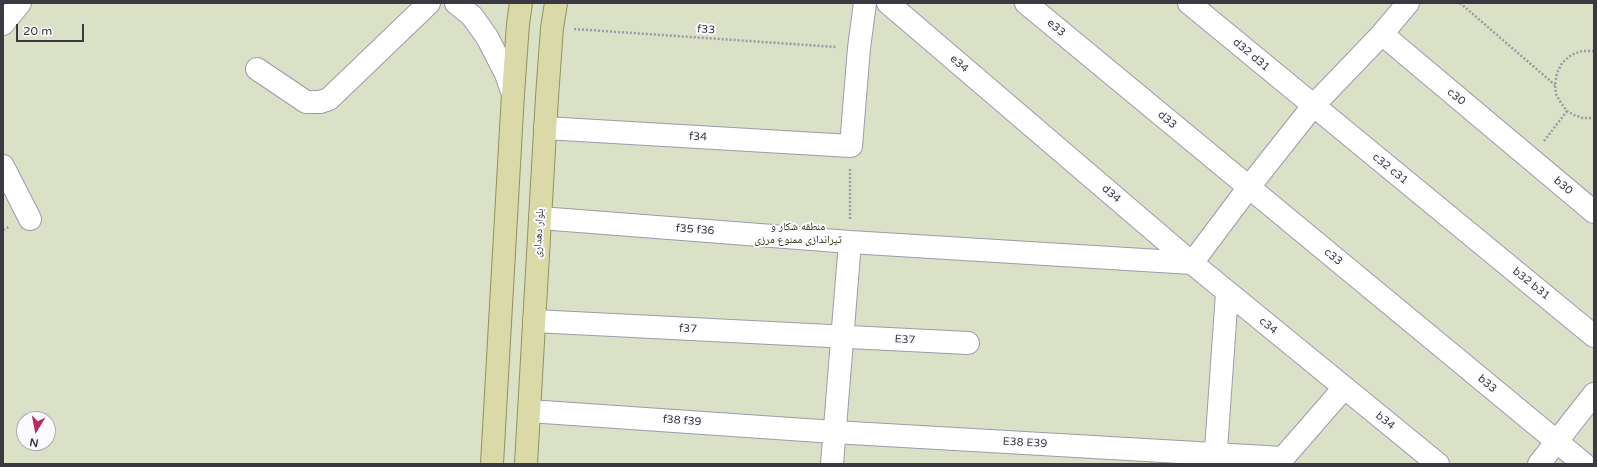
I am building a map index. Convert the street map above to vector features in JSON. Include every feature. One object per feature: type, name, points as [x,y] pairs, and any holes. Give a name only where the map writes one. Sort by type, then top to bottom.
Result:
[{"type":"main road","points":[[492,464],[513,94],[518,24],[522,3]]},
{"type":"main road","name":"بلوار دهداری","points":[[526,464],[545,128],[552,28],[556,3]]},
{"type":"street","points":[[3,24],[20,3]]},
{"type":"street","points":[[257,69],[306,102],[320,102],[329,99],[429,3]]},
{"type":"street","points":[[456,3],[472,16],[487,37],[506,74],[513,94]]},
{"type":"street","points":[[851,146],[859,48],[865,3]]},
{"type":"street","name":"e34","points":[[888,3],[1030,125]]},
{"type":"street","name":"e33","points":[[1026,3],[1086,52]]},
{"type":"street","name":"d32 d31","points":[[1189,3],[1314,106]]},
{"type":"street","points":[[1192,263],[1248,187],[1314,106],[1382,34],[1408,3]]},
{"type":"street","name":"c30","points":[[1382,34],[1531,160]]},
{"type":"street","name":"d33","points":[[1086,52],[1248,187]]},
{"type":"street","name":"c32 c31","points":[[1314,106],[1467,232]]},
{"type":"street","name":"d34","points":[[1030,125],[1192,263]]},
{"type":"street","name":"f34","points":[[545,128],[851,146]]},
{"type":"street","name":"b30","points":[[1531,160],[1594,212]]},
{"type":"street","points":[[3,166],[30,219]]},
{"type":"street","name":"c33","points":[[1248,187],[1418,326]]},
{"type":"street","name":"f35 f36","points":[[540,218],[850,242],[1192,263]]},
{"type":"street","name":"b32 b31","points":[[1467,232],[1594,336]]},
{"type":"street","points":[[832,464],[850,242]]},
{"type":"street","name":"c34","points":[[1192,263],[1344,388]]},
{"type":"street","points":[[1215,459],[1227,293]]},
{"type":"street","name":"f37","points":[[534,321],[842,337]]},
{"type":"street","name":"b33","points":[[1418,326],[1584,464]]},
{"type":"street","name":"E37","points":[[842,337],[968,343]]},
{"type":"street","name":"E38 E39","points":[[834,432],[1215,459],[1283,458],[1344,388]]},
{"type":"street","name":"b34","points":[[1344,388],[1427,461]]},
{"type":"street","points":[[1539,464],[1594,394]]},
{"type":"street","name":"f38 f39","points":[[529,411],[834,432]]},
{"type":"path","points":[[1460,3],[1555,85]]},
{"type":"path","name":"f33","points":[[552,28],[859,48]]},
{"type":"path","points":[[1594,51],[1582,51],[1571,56],[1562,63],[1557,73],[1555,85],[1556,94],[1567,110],[1574,115],[1583,118],[1594,118]]},
{"type":"path","points":[[1531,160],[1567,110]]},
{"type":"path","points":[[850,242],[851,146]]},
{"type":"green space","name":"منطقه شکار و تیراندازی ممنوع مرزی","points":[[3,3],[1594,3],[1594,464],[3,464]]}]
